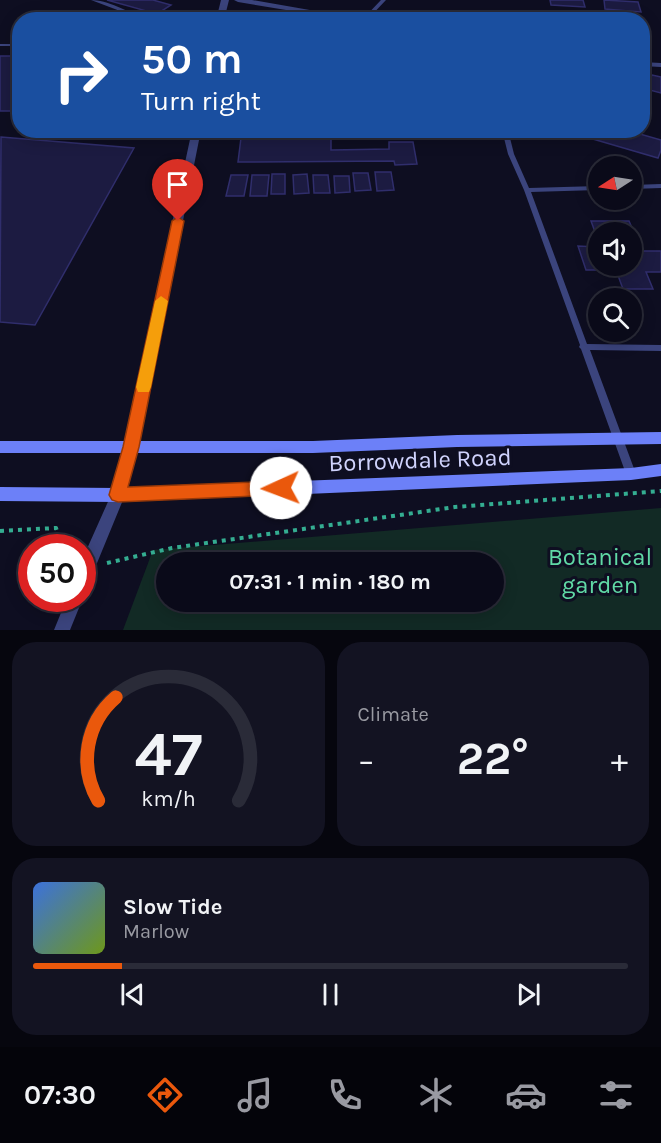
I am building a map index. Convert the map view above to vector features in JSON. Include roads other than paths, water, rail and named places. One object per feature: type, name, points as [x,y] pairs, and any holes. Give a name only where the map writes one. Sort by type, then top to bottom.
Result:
[{"type":"main road","name":"Borrowdale Road","points":[[0,447],[313,447],[661,438]]},
{"type":"main road","name":"Borrowdale Road","points":[[0,494],[118,495],[631,474],[661,470]]},
{"type":"street","points":[[238,0],[314,12]]},
{"type":"street","points":[[96,547],[118,495],[131,447],[195,138]]},
{"type":"street","points":[[62,630],[69,612]]},
{"type":"lane","points":[[93,0],[122,12]]},
{"type":"lane","points":[[372,12],[384,0]]},
{"type":"lane","points":[[507,138],[631,474]]},
{"type":"lane","points":[[642,186],[661,186]]},
{"type":"lane","points":[[527,190],[588,188]]},
{"type":"lane","points":[[583,347],[661,348]]},
{"type":"park label","name":"Botanical garden","points":[[600,571]]}]
